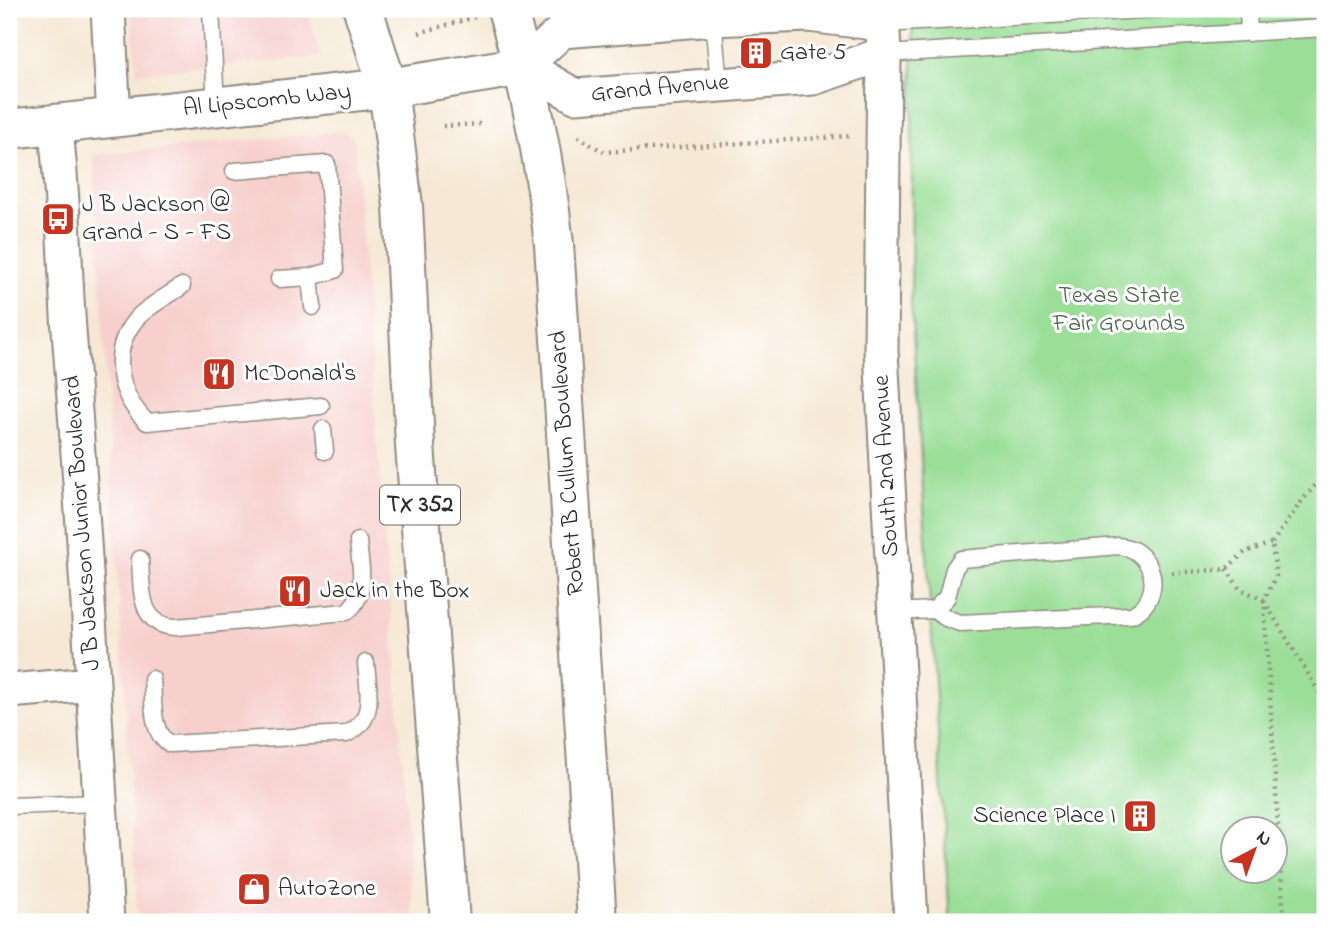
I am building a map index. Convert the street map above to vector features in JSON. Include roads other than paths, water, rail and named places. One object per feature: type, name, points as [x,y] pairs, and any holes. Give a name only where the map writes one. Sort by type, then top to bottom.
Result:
[{"type":"main road","name":"TX 352","points":[[363,9],[388,88],[403,206],[415,445],[450,922]]},
{"type":"main road","name":"Robert B Cullum Boulevard","points":[[491,13],[524,66],[546,176],[554,244],[597,922]]},
{"type":"main road","name":"Al Lipscomb Way","points":[[9,129],[388,88],[524,66]]},
{"type":"street","points":[[108,9],[114,118]]},
{"type":"street","name":"Grand Avenue","points":[[808,15],[883,29],[813,78],[575,96],[524,66],[562,32],[713,19],[808,15]]},
{"type":"street","name":"South 2nd Avenue","points":[[883,29],[881,350],[911,922]]},
{"type":"street","name":"J B Jackson Junior Boulevard","points":[[55,124],[60,163],[66,295],[107,922]]},
{"type":"street","points":[[9,691],[93,684]]},
{"type":"lane","points":[[211,9],[216,105]]},
{"type":"lane","name":"Grand Avenue","points":[[883,29],[1013,13],[1161,9]]},
{"type":"lane","points":[[1248,9],[1249,33]]},
{"type":"lane","points":[[1011,47],[1013,13]]},
{"type":"lane","points":[[713,19],[719,84]]},
{"type":"lane","name":"Grand Avenue","points":[[883,29],[1011,47],[1325,29]]},
{"type":"lane","points":[[234,171],[327,164],[335,270],[310,277],[279,279]]},
{"type":"lane","points":[[310,277],[313,307]]},
{"type":"lane","points":[[182,286],[138,317],[125,336],[119,359],[123,389],[133,410],[146,422],[321,406]]},
{"type":"lane","points":[[323,429],[325,451]]},
{"type":"lane","points":[[140,559],[143,602],[153,620],[161,627],[176,627],[345,612],[359,599],[361,588],[358,541]]},
{"type":"lane","points":[[894,612],[934,610],[960,623],[1131,615],[1142,610],[1148,600],[1153,589],[1152,575],[1145,561],[1134,550],[1119,546],[961,559],[954,569],[947,597],[934,610]]},
{"type":"lane","points":[[152,679],[157,731],[164,741],[170,744],[346,734],[362,725],[369,708],[366,663]]},
{"type":"lane","points":[[9,806],[100,803]]},
{"type":"place","name":"Gate 5","points":[[756,53]]},
{"type":"place","name":"J B Jackson @ Grand - S - FS","points":[[58,219]]},
{"type":"place","name":"McDonald's","points":[[219,374]]},
{"type":"place","name":"Jack in the Box","points":[[295,591]]},
{"type":"place","name":"Science Place I","points":[[1140,816]]},
{"type":"place","name":"AutoZone","points":[[254,889]]},
{"type":"park label","name":"Texas State Fair Grounds","points":[[1119,310]]}]
